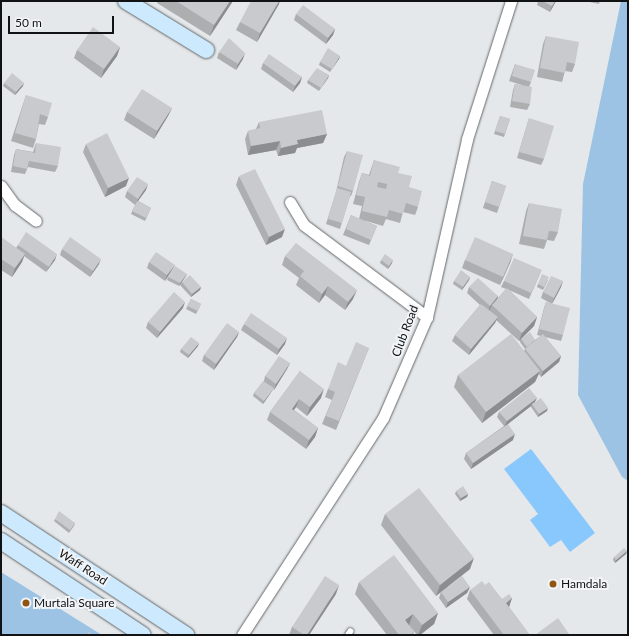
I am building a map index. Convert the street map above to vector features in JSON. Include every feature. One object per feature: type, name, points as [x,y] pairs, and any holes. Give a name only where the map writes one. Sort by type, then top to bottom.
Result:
[{"type":"street","points":[[126,1],[206,50]]},
{"type":"street","name":"Club Road","points":[[242,635],[383,418],[427,317],[467,139],[511,1]]},
{"type":"street","points":[[1,186],[15,204],[36,221]]},
{"type":"street","points":[[290,202],[304,225],[427,317]]},
{"type":"street","name":"Waff Road","points":[[1,513],[186,635]]},
{"type":"street","name":"Waff Road","points":[[1,541],[142,635]]},
{"type":"shaded area","points":[[621,1],[628,1],[628,481],[622,477],[578,395],[583,184]]},
{"type":"shaded area","points":[[531,449],[595,533],[570,552],[561,540],[550,547],[530,520],[538,514],[504,469]]},
{"type":"shaded area","name":"Murtala Square","points":[[1,572],[102,635],[1,635]]},
{"type":"building","points":[[176,1],[230,1],[214,25]]},
{"type":"building","points":[[251,1],[279,1],[260,33],[240,22]]},
{"type":"building","points":[[542,1],[555,1],[552,6]]},
{"type":"building","points":[[303,5],[335,29],[328,38],[296,14]]},
{"type":"building","points":[[93,27],[120,47],[104,69],[77,50]]},
{"type":"building","points":[[546,36],[579,42],[575,64],[567,62],[565,73],[540,68]]},
{"type":"building","points":[[229,38],[245,53],[238,64],[219,52]]},
{"type":"building","points":[[328,48],[340,56],[332,69],[320,62]]},
{"type":"building","points":[[269,54],[302,77],[295,86],[263,63]]},
{"type":"building","points":[[515,64],[535,70],[531,82],[512,76]]},
{"type":"building","points":[[317,68],[329,75],[321,88],[308,80]]},
{"type":"building","points":[[12,73],[24,83],[16,92],[4,83]]},
{"type":"building","points":[[515,84],[532,87],[530,104],[512,101]]},
{"type":"building","points":[[142,89],[172,108],[157,131],[127,112]]},
{"type":"building","points":[[26,95],[52,103],[48,117],[40,114],[36,139],[15,133]]},
{"type":"building","points":[[322,110],[327,134],[297,140],[298,144],[281,148],[280,141],[251,146],[248,131],[260,128],[259,122]]},
{"type":"building","points":[[500,116],[510,119],[505,134],[495,131]]},
{"type":"building","points":[[529,118],[554,126],[544,159],[519,152]]},
{"type":"building","points":[[107,133],[129,178],[108,188],[86,144]]},
{"type":"building","points":[[36,143],[61,147],[58,166],[29,161],[27,169],[13,166],[16,149],[35,153]]},
{"type":"building","points":[[347,151],[363,155],[353,191],[338,186]]},
{"type":"building","points":[[374,160],[400,167],[398,173],[412,176],[409,187],[422,191],[418,207],[406,203],[403,214],[389,210],[387,217],[362,211],[365,197],[356,195],[362,173],[370,176]],"holes":[[[378,182],[387,184],[386,189],[377,187]]]},
{"type":"building","points":[[255,169],[285,229],[269,237],[239,176]]},
{"type":"building","points":[[137,177],[148,184],[138,199],[127,191]]},
{"type":"building","points":[[492,181],[506,186],[499,207],[485,202]]},
{"type":"building","points":[[337,188],[351,192],[342,223],[328,219]]},
{"type":"building","points":[[137,201],[151,208],[146,218],[132,211]]},
{"type":"building","points":[[529,203],[562,209],[558,232],[549,231],[547,240],[523,236]]},
{"type":"building","points":[[351,215],[377,226],[371,240],[346,229]]},
{"type":"building","points":[[26,232],[57,254],[49,267],[18,245]]},
{"type":"building","points":[[1,237],[25,254],[15,268],[1,259]]},
{"type":"building","points":[[70,237],[101,259],[93,271],[62,249]]},
{"type":"building","points":[[475,237],[513,254],[503,277],[465,260]]},
{"type":"building","points":[[296,243],[357,290],[348,302],[328,286],[322,294],[300,276],[304,271],[285,256]]},
{"type":"building","points":[[156,252],[175,265],[167,275],[149,262]]},
{"type":"building","points":[[385,254],[393,260],[389,266],[381,260]]},
{"type":"building","points":[[514,258],[542,270],[531,293],[504,281]]},
{"type":"building","points":[[175,266],[187,274],[180,283],[168,277]]},
{"type":"building","points":[[461,270],[470,277],[463,287],[454,281]]},
{"type":"building","points":[[542,274],[549,277],[544,287],[538,284]]},
{"type":"building","points":[[190,275],[201,287],[192,294],[182,282]]},
{"type":"building","points":[[551,276],[563,281],[554,298],[543,292]]},
{"type":"building","points":[[478,278],[498,296],[490,306],[469,287]]},
{"type":"building","points":[[507,288],[537,317],[522,333],[492,305]]},
{"type":"building","points":[[174,292],[185,302],[160,332],[148,322]]},
{"type":"building","points":[[191,299],[201,304],[198,311],[187,306]]},
{"type":"building","points":[[546,302],[570,308],[563,335],[539,329]]},
{"type":"building","points":[[481,304],[498,317],[471,349],[455,335]]},
{"type":"building","points":[[251,313],[287,338],[279,349],[244,324]]},
{"type":"building","points":[[227,323],[239,332],[216,364],[204,355]]},
{"type":"building","points":[[530,332],[535,340],[527,347],[521,339]]},
{"type":"building","points":[[511,334],[540,371],[486,412],[458,375]]},
{"type":"building","points":[[543,334],[561,356],[543,371],[525,349]]},
{"type":"building","points":[[191,337],[199,343],[189,355],[181,349]]},
{"type":"building","points":[[356,342],[369,348],[339,421],[326,416],[335,392],[328,389],[338,362],[346,366]]},
{"type":"building","points":[[279,356],[290,363],[276,384],[265,376]]},
{"type":"building","points":[[300,371],[324,389],[310,407],[299,399],[292,409],[318,428],[309,440],[270,412]]},
{"type":"building","points":[[263,381],[274,388],[264,401],[254,393]]},
{"type":"building","points":[[529,388],[537,398],[507,421],[499,412]]},
{"type":"building","points":[[541,398],[548,408],[539,414],[532,404]]},
{"type":"building","points":[[508,424],[515,434],[473,463],[466,453]]},
{"type":"building","points":[[463,486],[468,494],[461,498],[456,491]]},
{"type":"building","points":[[419,488],[474,558],[440,585],[385,514]]},
{"type":"building","points":[[59,511],[75,523],[70,530],[55,519]]},
{"type":"building","points":[[624,548],[627,551],[616,560],[614,557]]},
{"type":"building","points":[[394,555],[438,613],[422,625],[413,614],[405,620],[414,632],[410,635],[399,635],[359,582]]},
{"type":"building","points":[[325,576],[339,585],[307,635],[304,635],[292,627]]},
{"type":"building","points":[[462,576],[470,587],[448,602],[441,592]]},
{"type":"building","points":[[482,581],[485,585],[489,582],[502,599],[509,594],[512,598],[506,603],[529,634],[504,635],[470,590]]},
{"type":"building","points":[[558,618],[569,634],[568,635],[535,635]]},
{"type":"place","name":"Hamdala","points":[[553,584]]},
{"type":"place","name":"Murtala Square","points":[[26,603]]}]
